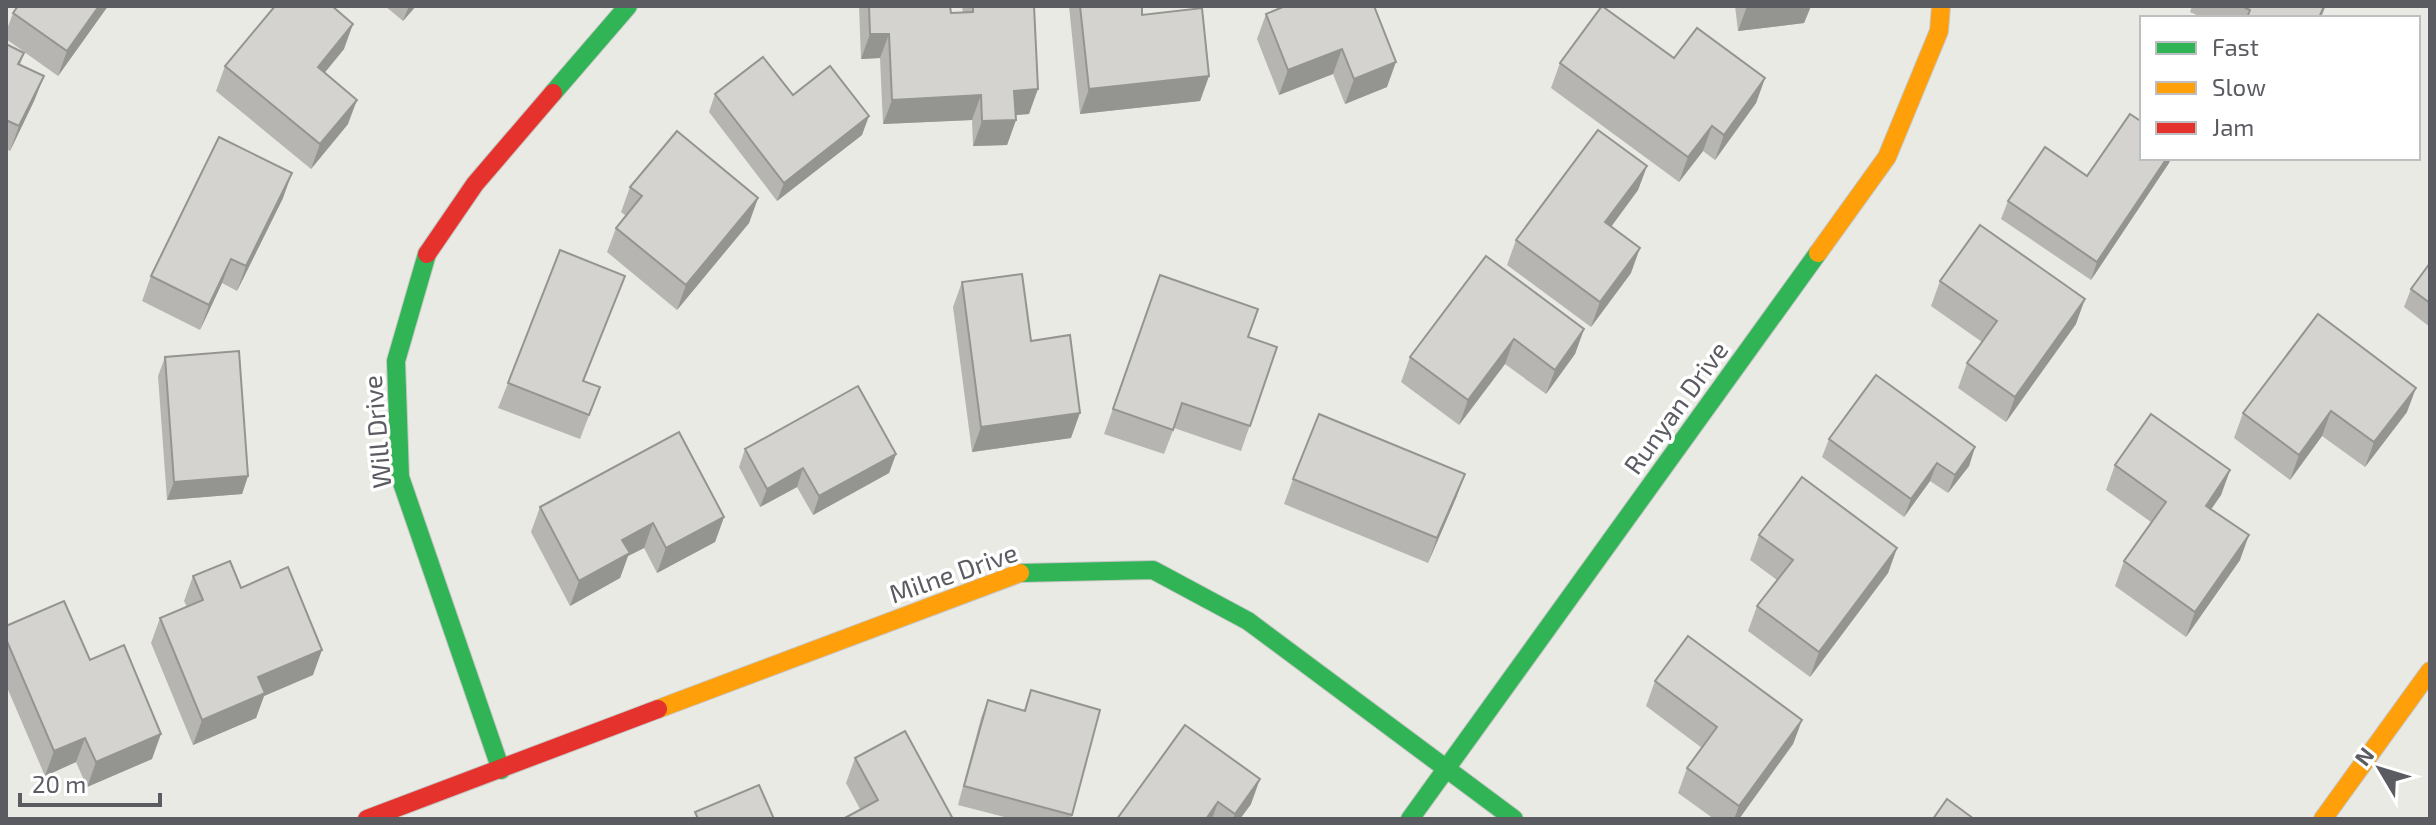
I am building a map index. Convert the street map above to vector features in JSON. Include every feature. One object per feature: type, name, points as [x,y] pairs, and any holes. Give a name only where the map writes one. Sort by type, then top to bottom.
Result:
[{"type":"street","name":"Will Drive","points":[[501,770],[400,477],[396,361],[425,257],[475,184],[628,6]]},
{"type":"street","name":"Runyan Drive","points":[[1410,819],[1887,157],[1939,31],[1941,6]]},
{"type":"street","name":"Milne Drive","points":[[367,819],[1025,571],[1137,570],[1153,570],[1248,621],[1514,819]]},
{"type":"street","points":[[2323,819],[2430,671]]},
{"type":"building","points":[[18,6],[99,6],[67,51],[13,13]]},
{"type":"building","points":[[275,6],[332,6],[353,24],[318,67],[357,100],[320,144],[225,66]]},
{"type":"building","points":[[869,6],[950,6],[951,13],[973,12],[973,6],[1034,6],[1038,89],[1014,91],[1016,120],[982,121],[981,95],[892,100],[889,34],[870,34]]},
{"type":"building","points":[[1080,6],[1142,6],[1142,15],[1202,8],[1209,76],[1089,89]]},
{"type":"building","points":[[1285,6],[1374,6],[1396,62],[1354,79],[1342,49],[1288,70],[1266,14]]},
{"type":"building","points":[[1602,6],[1674,58],[1697,28],[1765,78],[1724,135],[1712,126],[1688,157],[1560,63]]},
{"type":"building","points":[[2242,6],[2324,6],[2320,16],[2248,16],[2250,10]]},
{"type":"building","points":[[6,44],[24,53],[18,64],[44,76],[19,126],[6,120]]},
{"type":"building","points":[[763,57],[793,95],[830,66],[869,116],[784,183],[715,94]]},
{"type":"building","points":[[2130,114],[2140,121],[2140,160],[2166,160],[2097,262],[2008,201],[2045,147],[2087,176]]},
{"type":"building","points":[[1598,130],[1647,166],[1605,222],[1640,248],[1600,302],[1516,240]]},
{"type":"building","points":[[677,131],[758,198],[686,285],[616,228],[642,196],[630,187]]},
{"type":"building","points":[[219,137],[292,173],[246,266],[231,259],[209,305],[151,276]]},
{"type":"building","points":[[1980,225],[2085,299],[2015,397],[1967,363],[1997,321],[1940,281]]},
{"type":"building","points":[[560,250],[625,276],[583,381],[600,387],[589,415],[508,383]]},
{"type":"building","points":[[1486,256],[1584,329],[1555,370],[1514,339],[1468,400],[1410,357]]},
{"type":"building","points":[[2430,263],[2430,303],[2411,289]]},
{"type":"building","points":[[1022,274],[1031,341],[1070,335],[1080,413],[981,427],[962,282]]},
{"type":"building","points":[[1160,275],[1258,309],[1248,337],[1277,347],[1250,426],[1182,403],[1173,430],[1113,409]]},
{"type":"building","points":[[2318,314],[2416,388],[2374,442],[2331,411],[2299,455],[2243,413]]},
{"type":"building","points":[[239,351],[248,476],[174,482],[165,357]]},
{"type":"building","points":[[1876,375],[1975,447],[1955,475],[1937,463],[1911,499],[1829,439]]},
{"type":"building","points":[[858,386],[896,454],[819,496],[803,468],[767,489],[745,449]]},
{"type":"building","points":[[1319,414],[1465,474],[1437,538],[1293,479]]},
{"type":"building","points":[[2151,414],[2230,470],[2206,506],[2249,535],[2195,612],[2124,561],[2166,502],[2115,465]]},
{"type":"building","points":[[679,432],[724,517],[666,548],[653,523],[622,540],[630,553],[579,581],[540,507]]},
{"type":"building","points":[[1802,477],[1897,548],[1819,652],[1757,606],[1793,560],[1759,535]]},
{"type":"building","points":[[230,561],[241,588],[288,567],[322,650],[258,677],[265,693],[202,720],[160,618],[203,600],[193,576]]},
{"type":"building","points":[[64,601],[90,660],[124,645],[161,734],[96,762],[85,738],[54,751],[6,639],[6,626]]},
{"type":"building","points":[[1688,636],[1802,720],[1739,806],[1687,768],[1717,727],[1655,681]]},
{"type":"building","points":[[1031,690],[1100,710],[1072,815],[964,786],[988,700],[1025,711]]},
{"type":"building","points":[[1185,725],[1260,779],[1235,814],[1218,802],[1206,819],[1117,819]]},
{"type":"building","points":[[905,731],[953,819],[843,819],[878,800],[855,758]]},
{"type":"building","points":[[759,785],[774,819],[698,819],[695,812]]},
{"type":"building","points":[[1947,799],[1974,819],[1933,819]]},
{"type":"traffic: fast","points":[[553,93],[628,6]]},
{"type":"traffic: fast","points":[[1410,819],[1818,253]]},
{"type":"traffic: fast","points":[[427,254],[396,361],[400,477],[501,770]]},
{"type":"traffic: fast","points":[[1020,573],[1153,570],[1248,621],[1514,819]]},
{"type":"traffic: slow","points":[[1818,253],[1887,157],[1939,31],[1941,6]]},
{"type":"traffic: slow","points":[[658,709],[1020,573]]},
{"type":"traffic: slow","points":[[2323,819],[2430,671]]},
{"type":"traffic: jam","points":[[427,254],[475,184],[553,93]]},
{"type":"traffic: jam","points":[[367,819],[658,709]]}]
